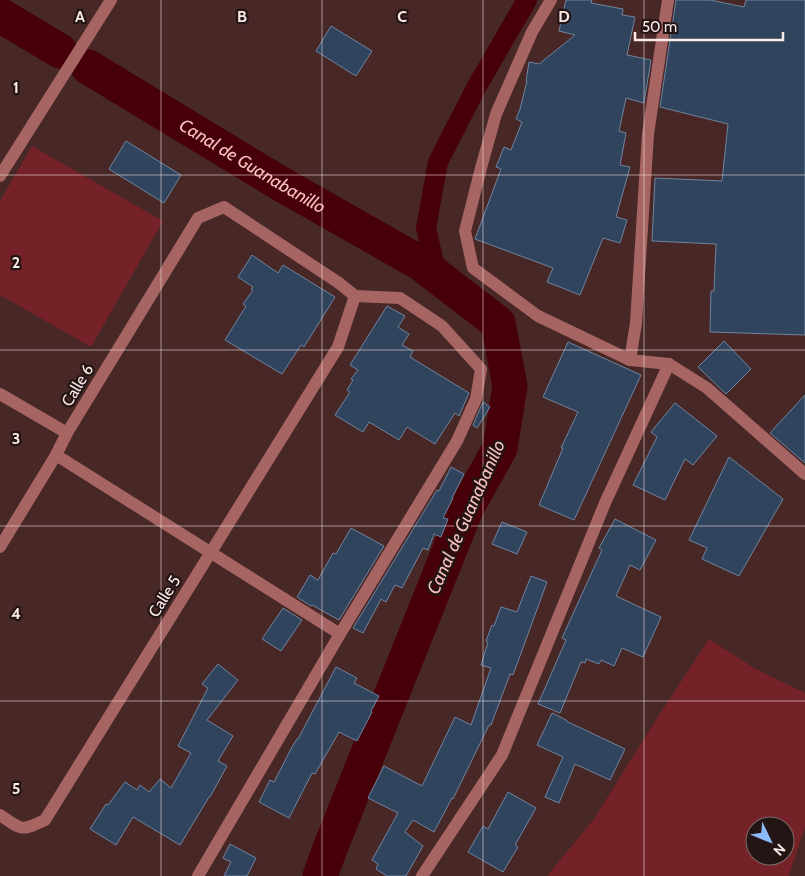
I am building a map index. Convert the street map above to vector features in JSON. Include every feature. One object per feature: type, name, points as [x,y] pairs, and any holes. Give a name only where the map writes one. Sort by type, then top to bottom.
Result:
[{"type":"street","points":[[550,0],[532,32],[496,114],[465,231],[473,268],[538,316],[630,360],[669,364],[708,388],[805,474]]},
{"type":"street","points":[[630,360],[636,323],[648,134],[668,0]]},
{"type":"street","points":[[0,176],[106,2]]},
{"type":"street","name":"Calle 6","points":[[0,547],[198,218],[224,207],[339,283],[355,296]]},
{"type":"street","points":[[198,876],[340,634],[457,441],[476,399],[481,369],[442,326],[400,298],[355,296]]},
{"type":"street","name":"Calle 5","points":[[0,815],[18,828],[28,828],[45,820],[338,347],[355,296]]},
{"type":"street","points":[[422,876],[502,755],[605,503],[669,364]]},
{"type":"street","points":[[0,394],[67,433]]},
{"type":"street","points":[[56,455],[340,634]]},
{"type":"shaded area","points":[[32,146],[163,221],[91,347],[0,295],[0,201]]},
{"type":"shaded area","points":[[709,639],[754,668],[805,693],[805,827],[795,858],[795,816],[745,816],[745,866],[792,866],[789,876],[547,876],[594,819]]},
{"type":"building","points":[[566,0],[592,0],[591,3],[623,9],[622,15],[635,17],[627,55],[651,60],[644,103],[626,98],[619,131],[626,133],[620,165],[630,167],[616,217],[627,220],[620,243],[603,238],[580,295],[547,282],[553,268],[475,239],[501,169],[496,167],[504,147],[511,150],[522,122],[516,119],[527,81],[529,62],[539,64],[575,35],[559,31]]},
{"type":"building","points":[[676,0],[710,0],[744,7],[746,0],[805,0],[805,335],[710,332],[711,291],[714,291],[716,244],[652,241],[655,178],[722,181],[728,124],[660,107]]},
{"type":"building","points":[[331,26],[372,51],[356,76],[316,51]]},
{"type":"building","points":[[126,141],[181,175],[164,203],[109,169]]},
{"type":"building","points":[[252,255],[278,273],[283,265],[335,297],[304,347],[301,345],[282,374],[225,340],[246,306],[243,304],[253,290],[251,289],[253,287],[238,277]]},
{"type":"building","points":[[387,306],[405,316],[398,327],[409,334],[402,345],[413,351],[410,357],[469,393],[459,416],[455,413],[435,444],[407,427],[399,440],[369,422],[363,432],[335,415],[350,392],[347,390],[353,380],[351,379],[358,370],[350,365]]},
{"type":"building","points":[[724,341],[751,369],[726,394],[698,367]]},
{"type":"building","points":[[568,342],[641,375],[574,520],[539,505],[563,448],[561,448],[578,412],[543,397]]},
{"type":"building","points":[[805,395],[805,463],[770,433]]},
{"type":"building","points":[[483,402],[490,407],[477,428],[473,425]]},
{"type":"building","points":[[675,403],[717,436],[693,465],[685,459],[665,500],[633,485],[657,437],[651,432]]},
{"type":"building","points":[[729,457],[783,499],[739,576],[702,559],[707,548],[689,540]]},
{"type":"building","points":[[451,467],[464,474],[443,518],[448,519],[441,537],[434,534],[428,550],[423,548],[402,588],[395,585],[386,602],[381,599],[363,633],[353,628],[437,490],[439,491]]},
{"type":"building","points":[[615,519],[656,540],[640,570],[630,565],[616,596],[661,617],[643,657],[622,648],[614,666],[601,660],[599,664],[586,659],[585,663],[581,662],[560,713],[538,704],[566,640],[562,638],[602,550],[599,548]]},
{"type":"building","points":[[502,522],[527,532],[517,554],[492,544]]},
{"type":"building","points":[[351,528],[384,546],[339,620],[297,597],[310,575],[318,580],[333,553],[336,554]]},
{"type":"building","points":[[531,576],[547,582],[513,675],[510,674],[491,725],[489,725],[453,799],[434,832],[413,820],[405,832],[423,846],[406,876],[387,876],[376,869],[378,864],[372,860],[398,813],[368,798],[384,766],[422,786],[455,717],[471,725],[491,668],[481,665],[488,642],[486,641],[492,625],[494,626],[501,607],[517,612]]},
{"type":"building","points":[[283,608],[302,620],[281,651],[262,639]]},
{"type":"building","points":[[218,664],[238,680],[207,720],[233,736],[218,761],[227,766],[180,845],[133,817],[116,845],[90,829],[106,804],[108,805],[125,782],[137,790],[140,785],[149,792],[160,779],[171,788],[191,753],[178,746],[208,688],[202,684]]},
{"type":"building","points":[[336,667],[357,678],[354,683],[379,696],[357,741],[339,732],[315,774],[312,773],[289,818],[259,802],[270,780],[274,782]]},
{"type":"building","points":[[552,713],[625,749],[610,780],[575,764],[559,803],[545,797],[563,757],[537,745]]},
{"type":"building","points":[[508,792],[536,808],[515,845],[518,847],[503,872],[468,852],[483,826],[488,829]]},
{"type":"building","points":[[230,844],[256,858],[247,876],[224,876],[231,862],[223,858]]},
{"type":"waterway","points":[[437,276],[426,228],[438,162],[477,86],[527,0]]},
{"type":"waterway","points":[[0,15],[60,51]]},
{"type":"waterway","name":"Canal de Guanabanillo","points":[[88,67],[281,184],[420,263],[498,323],[510,386],[500,448],[466,509],[320,876]]}]
